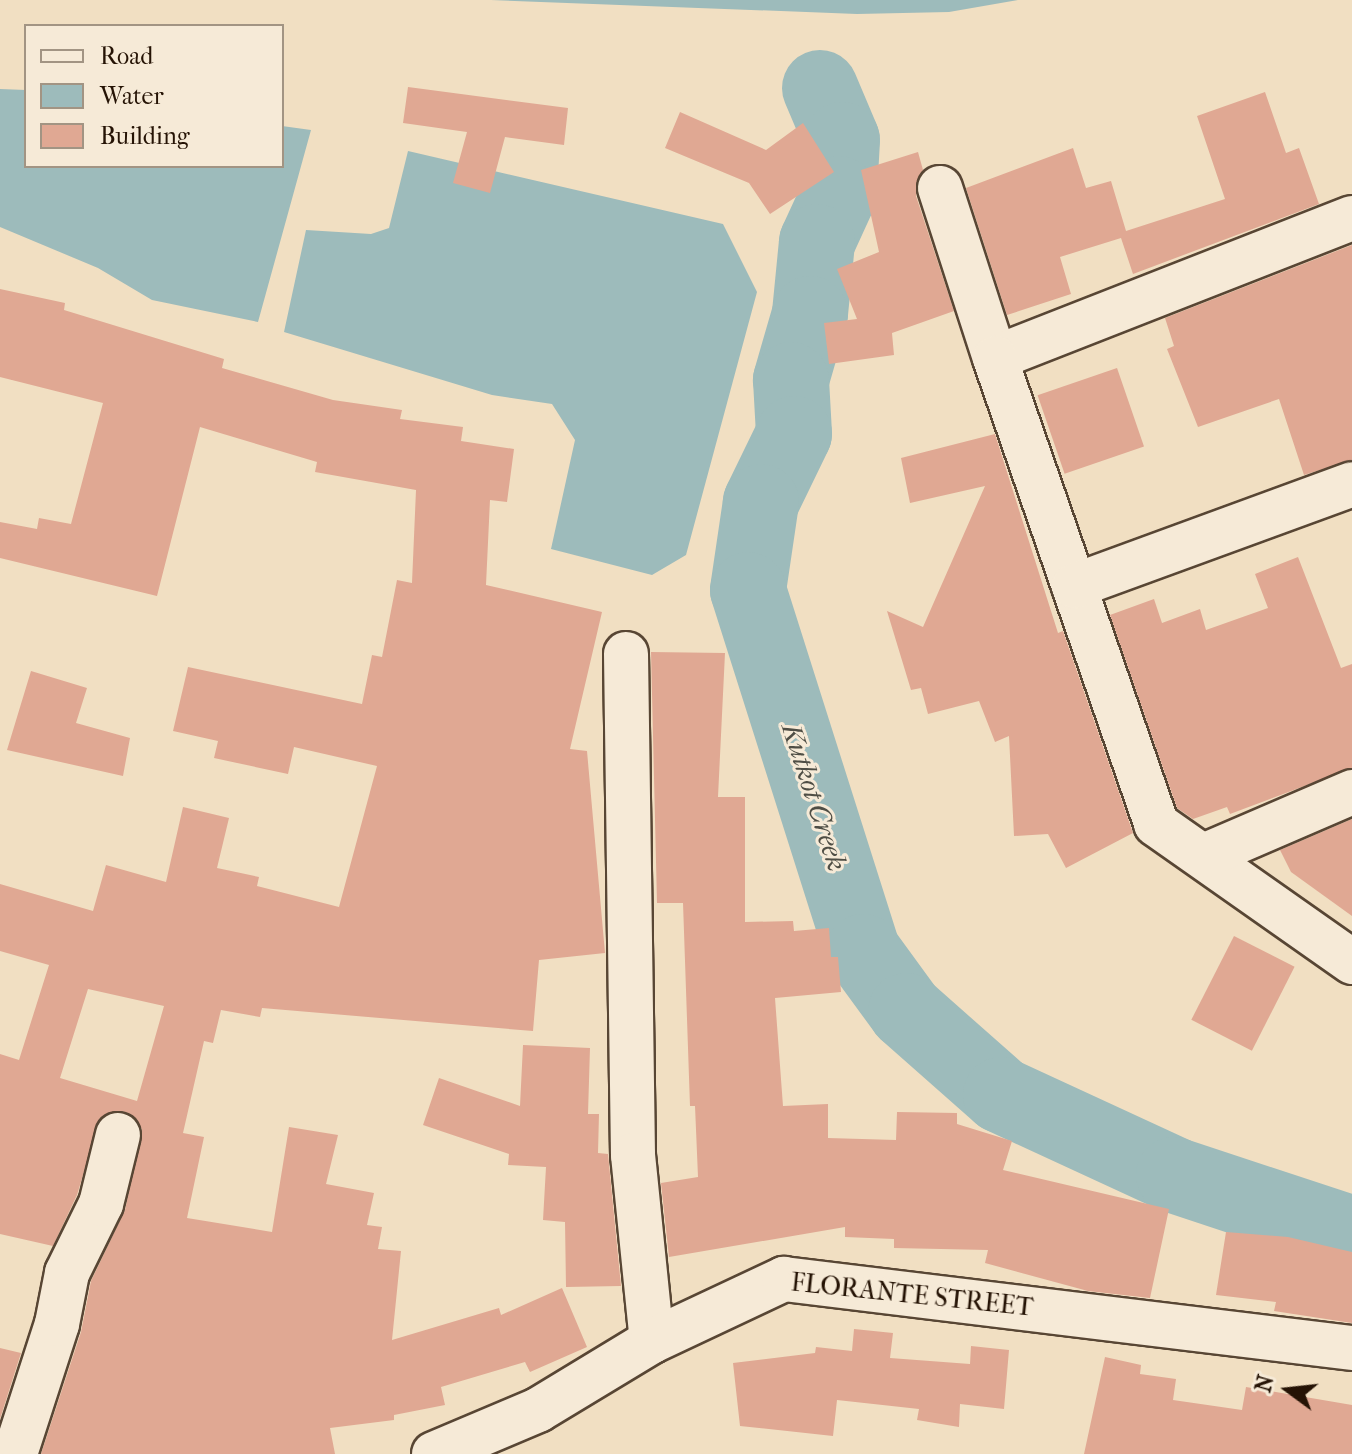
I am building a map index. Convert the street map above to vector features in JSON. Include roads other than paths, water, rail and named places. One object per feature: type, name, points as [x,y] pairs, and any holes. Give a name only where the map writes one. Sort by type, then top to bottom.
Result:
[{"type":"street","points":[[940,188],[995,358],[1156,824],[1206,855],[1352,962]]},
{"type":"street","points":[[995,358],[1352,218]]},
{"type":"street","points":[[1074,586],[1352,484]]},
{"type":"street","points":[[626,654],[633,1155],[652,1341]]},
{"type":"street","points":[[1206,855],[1352,792]]},
{"type":"street","points":[[15,1454],[57,1324],[67,1273],[101,1204],[118,1135]]},
{"type":"street","name":"FLORANTE STREET","points":[[434,1454],[538,1410],[652,1341],[784,1279],[1342,1347]]},
{"type":"water","points":[[491,0],[1018,0],[949,12],[857,14]]},
{"type":"water","points":[[0,89],[24,90],[24,168],[284,168],[284,126],[311,130],[258,322],[152,300],[98,268],[0,227]]},
{"type":"water","points":[[408,151],[723,224],[757,292],[686,555],[652,575],[551,549],[575,440],[552,404],[492,395],[284,332],[306,230],[371,234],[389,228]]},
{"type":"waterway","name":"Kutkot Creek","points":[[820,88],[842,140],[839,194],[817,242],[810,314],[791,380],[794,434],[761,502],[748,590],[863,952],[906,1011],[1001,1095],[1174,1175],[1352,1234]]}]
